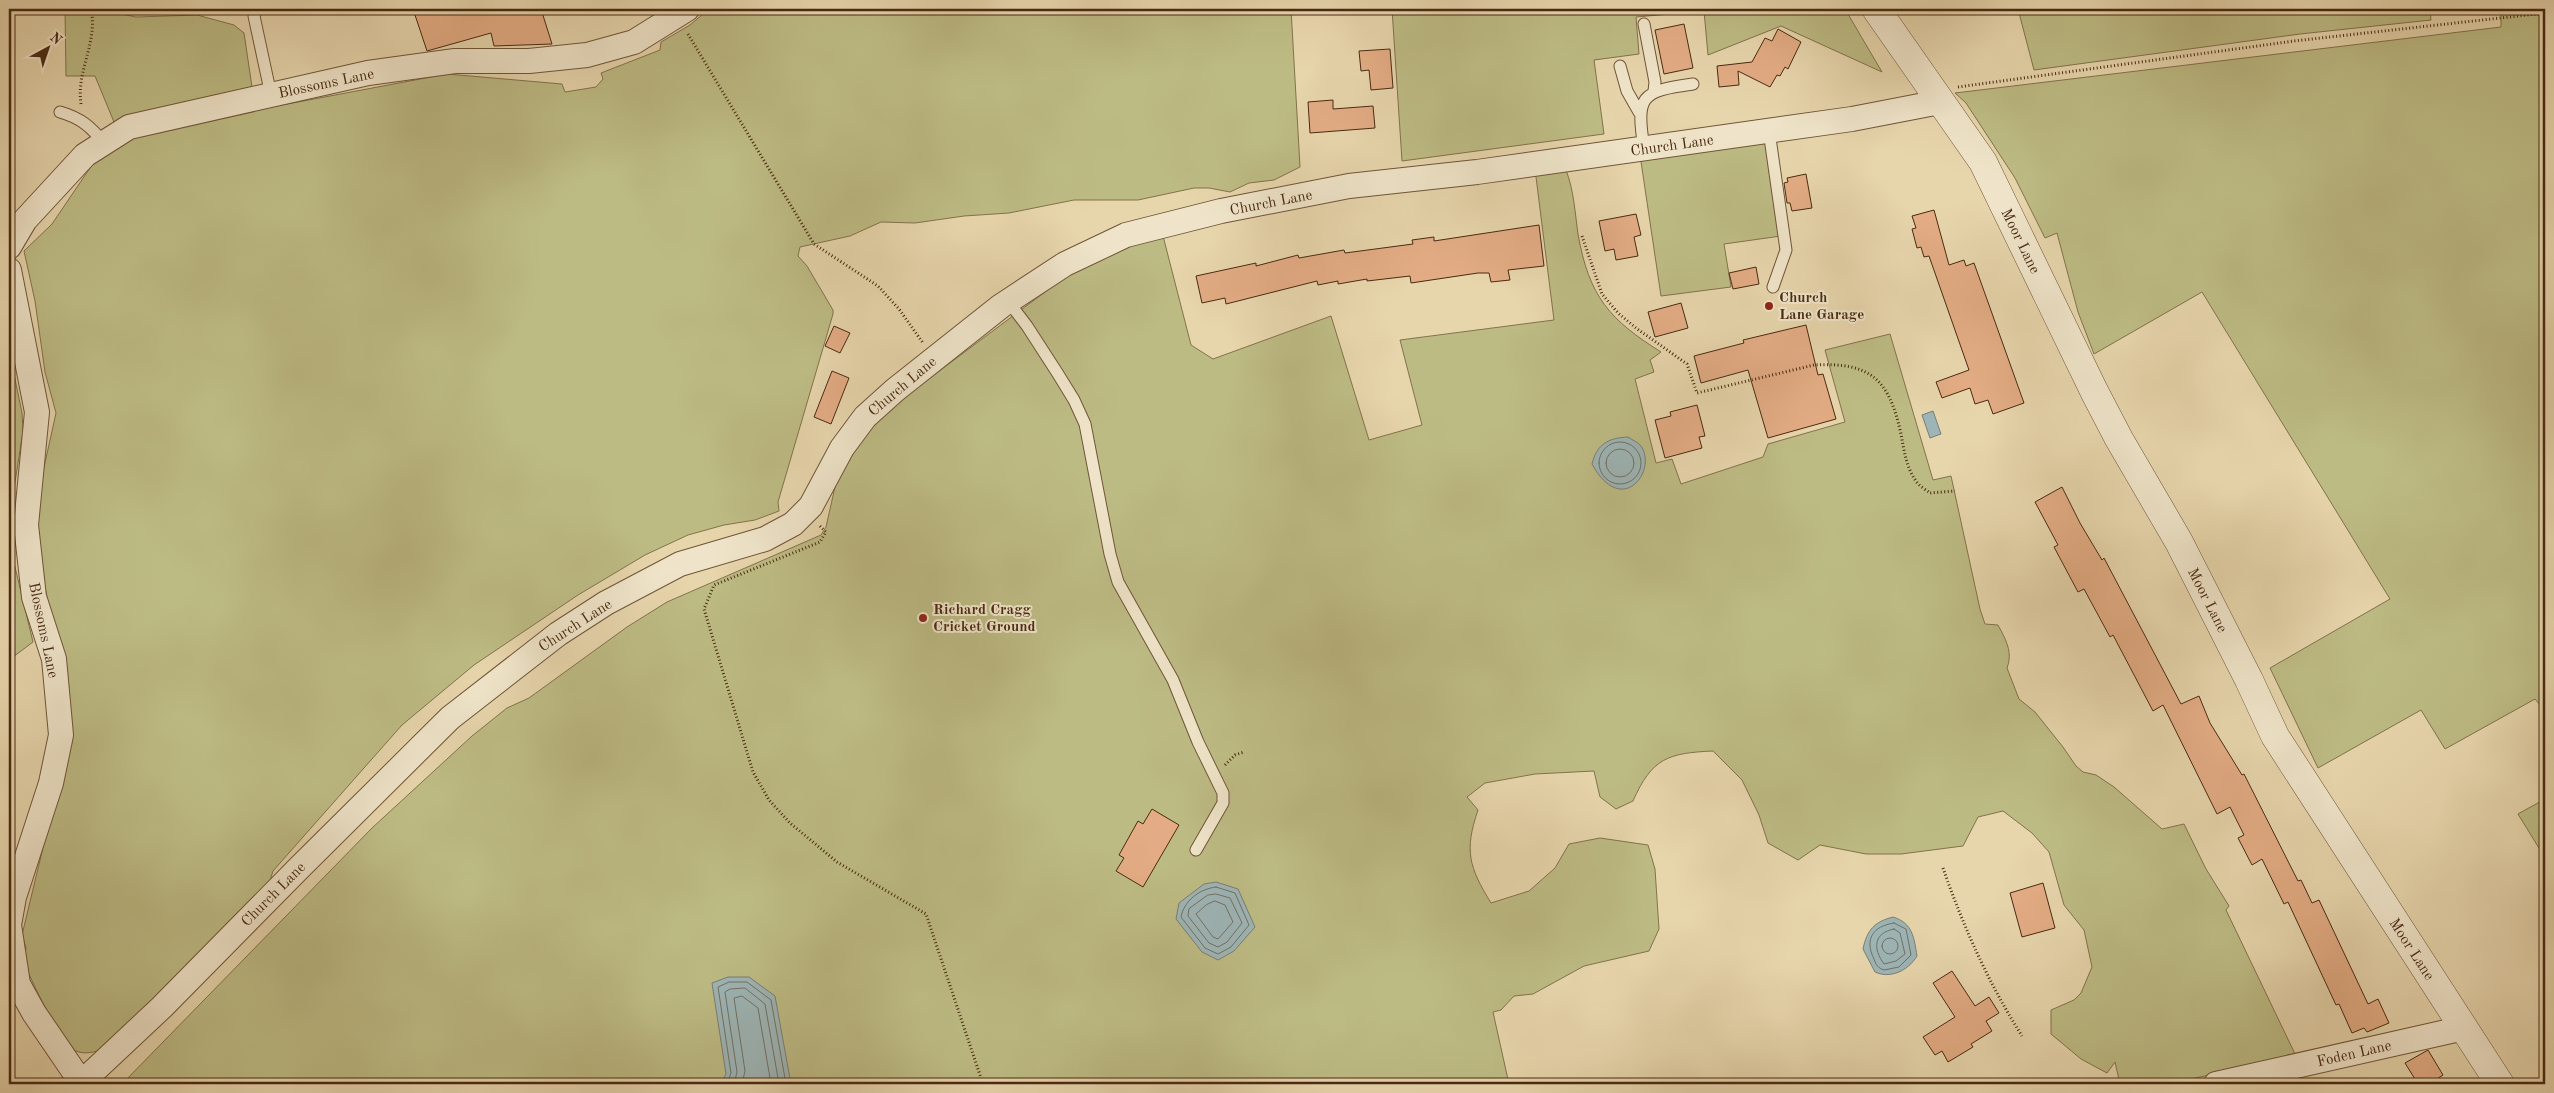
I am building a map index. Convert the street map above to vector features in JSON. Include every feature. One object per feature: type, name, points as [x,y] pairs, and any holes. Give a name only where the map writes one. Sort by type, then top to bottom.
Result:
[{"type":"street","name":"Moor Lane","points":[[1876,9],[1983,162],[2094,391],[2119,439],[2179,542],[2249,680],[2275,736],[2500,1084]]},
{"type":"street","name":"Blossoms Lane","points":[[9,247],[25,220],[85,154],[129,127],[368,73],[455,61],[529,61],[587,55],[634,42],[682,12]]},
{"type":"street","name":"Church Lane","points":[[80,1083],[162,1007],[450,718],[497,679],[558,634],[606,603],[680,564],[765,539],[793,524],[811,506],[842,448],[865,417],[1008,301],[1065,264],[1126,235],[1221,211],[1349,186],[1477,172],[1644,149],[1852,119],[1940,102]]},
{"type":"street","name":"Blossoms Lane","points":[[9,270],[37,412],[26,525],[34,597],[54,659],[60,735],[51,783],[14,897],[9,925],[18,984],[34,1013],[80,1083]]},
{"type":"street","name":"Foden Lane","points":[[2216,1084],[2464,1028]]},
{"type":"lane","points":[[253,11],[271,95]]},
{"type":"lane","points":[[1644,24],[1656,82],[1654,91]]},
{"type":"lane","points":[[1620,66],[1627,91],[1639,112],[1644,149]]},
{"type":"lane","points":[[1639,112],[1644,100],[1654,91],[1693,84]]},
{"type":"lane","points":[[60,112],[75,116],[87,123],[104,143]]},
{"type":"lane","points":[[1769,131],[1786,250],[1773,287]]},
{"type":"lane","points":[[1008,301],[1038,342],[1078,408],[1091,449],[1110,554],[1118,582],[1173,680],[1198,742],[1216,775],[1223,793],[1223,803],[1196,850]]},
{"type":"path","points":[[87,123],[82,112],[80,96],[81,76],[93,38],[91,9]]},
{"type":"path","points":[[682,12],[814,244],[878,286],[899,309],[933,360]]},
{"type":"path","points":[[1940,102],[1951,88],[2294,41],[2545,13]]},
{"type":"path","points":[[1582,236],[1602,294],[1618,313],[1636,328],[1687,364],[1696,393],[1814,365],[1834,364],[1859,368],[1878,378],[1892,403],[1906,461],[1916,482],[1930,493],[1955,491]]},
{"type":"path","points":[[803,514],[826,532],[820,542],[714,585],[704,609],[753,772],[769,800],[790,823],[837,862],[926,914],[983,1084]]},
{"type":"path","points":[[1216,775],[1235,755],[1244,752]]},
{"type":"path","points":[[1943,868],[1959,915],[2009,1016],[2022,1036]]},
{"type":"shaded area","points":[[65,9],[98,9],[136,17],[197,15],[234,25],[244,33],[252,87],[176,104],[114,122],[95,76],[66,76]]},
{"type":"shaded area","points":[[709,9],[1291,9],[1300,167],[1274,180],[1249,183],[1230,192],[1209,188],[1194,188],[1138,200],[1074,200],[1009,213],[964,216],[915,223],[881,222],[850,236],[800,247],[798,256],[807,266],[833,310],[833,314],[778,502],[779,511],[755,520],[724,525],[688,535],[645,555],[578,595],[474,665],[402,725],[273,871],[267,890],[100,1050],[86,1053],[76,1051],[67,1042],[52,1020],[23,960],[26,948],[22,935],[61,773],[64,675],[41,569],[37,525],[39,490],[56,413],[45,372],[35,301],[24,251],[52,224],[92,165],[101,156],[135,136],[202,120],[447,74],[562,84],[565,92],[596,87],[603,79],[601,73],[660,50],[661,42],[690,25]]},
{"type":"shaded area","points":[[1392,9],[1845,9],[1882,72],[1781,26],[1708,55],[1704,11],[1636,17],[1639,54],[1594,60],[1604,134],[1402,161]]},
{"type":"shaded area","points":[[2018,9],[2430,9],[2431,20],[2300,34],[2034,70]]},
{"type":"shaded area","points":[[2501,9],[2545,9],[2545,711],[2535,699],[2445,749],[2421,710],[2318,768],[2270,668],[2390,599],[2202,292],[2094,354],[2078,312],[2057,233],[2045,238],[2015,178],[1966,103],[1955,93],[2501,27]]},
{"type":"shaded area","points":[[1765,137],[1781,236],[1724,244],[1731,287],[1661,296],[1640,155]]},
{"type":"shaded area","points":[[1535,169],[1566,170],[1573,194],[1583,256],[1588,275],[1596,291],[1604,305],[1615,317],[1628,329],[1661,352],[1650,360],[1654,372],[1635,379],[1656,463],[1672,459],[1681,484],[1763,457],[1768,444],[1845,422],[1825,350],[1890,334],[1933,480],[1951,476],[1980,609],[1985,624],[1998,625],[2006,641],[2009,651],[2007,668],[2019,699],[2035,712],[2076,766],[2083,772],[2096,775],[2114,787],[2162,829],[2184,824],[2206,869],[2229,906],[2226,910],[2296,1056],[2168,1084],[2120,1084],[2115,1062],[2107,1073],[2081,1059],[2051,1034],[2051,1010],[2074,1000],[2081,993],[2092,967],[2084,930],[2064,905],[2049,852],[2032,833],[2003,811],[1978,817],[1963,846],[1901,854],[1866,854],[1820,845],[1798,860],[1768,843],[1759,815],[1742,780],[1713,751],[1673,756],[1663,761],[1647,775],[1633,801],[1616,809],[1600,797],[1594,771],[1535,774],[1485,783],[1467,797],[1478,810],[1471,837],[1471,858],[1478,879],[1491,903],[1529,891],[1555,868],[1569,844],[1600,838],[1648,845],[1655,869],[1659,929],[1649,951],[1584,966],[1533,994],[1514,996],[1501,1010],[1493,1012],[1509,1084],[122,1084],[372,828],[472,736],[507,708],[529,698],[627,627],[667,602],[821,535],[826,527],[837,478],[871,422],[1073,271],[1162,232],[1191,345],[1213,359],[1331,316],[1369,440],[1422,425],[1400,340],[1554,320]]},
{"type":"shaded area","points":[[9,350],[22,413],[23,431],[9,521]]},
{"type":"shaded area","points":[[9,542],[33,642],[9,660]]},
{"type":"shaded area","points":[[2545,799],[2545,858],[2518,814]]},
{"type":"water","points":[[1933,411],[1941,434],[1930,438],[1922,415]]},
{"type":"water","points":[[1628,437],[1641,446],[1645,456],[1645,467],[1641,477],[1634,485],[1625,489],[1615,488],[1603,480],[1592,464],[1597,451],[1604,443]]},
{"type":"water","points":[[1216,882],[1238,889],[1255,927],[1234,951],[1218,960],[1202,952],[1176,919],[1179,903],[1204,884]]},
{"type":"water","points":[[1893,917],[1909,927],[1917,956],[1904,970],[1887,975],[1875,972],[1863,949],[1872,928],[1881,921]]},
{"type":"water","points":[[728,977],[749,977],[775,996],[791,1084],[721,1084],[726,1074],[712,983]]},
{"type":"building","points":[[413,9],[541,9],[552,44],[494,46],[491,33],[427,51]]},
{"type":"building","points":[[1684,24],[1693,68],[1664,74],[1655,30]]},
{"type":"building","points":[[1778,29],[1801,42],[1788,69],[1785,67],[1780,76],[1777,75],[1770,87],[1738,71],[1739,85],[1719,87],[1717,66],[1752,62],[1765,38],[1772,41]]},
{"type":"building","points":[[1390,49],[1393,88],[1371,90],[1369,70],[1361,71],[1359,51]]},
{"type":"building","points":[[1333,100],[1333,109],[1373,106],[1375,128],[1310,133],[1308,102]]},
{"type":"building","points":[[1806,174],[1812,208],[1792,211],[1790,203],[1787,203],[1784,183],[1788,182],[1787,178]]},
{"type":"building","points":[[1934,210],[1949,265],[1964,260],[1966,266],[1974,263],[2024,403],[1993,414],[1988,400],[1975,404],[1970,388],[1942,398],[1936,382],[1969,370],[1929,256],[1924,257],[1921,247],[1917,248],[1912,229],[1916,228],[1912,216]]},
{"type":"building","points":[[1636,214],[1641,235],[1634,237],[1638,256],[1616,260],[1614,249],[1605,251],[1599,221]]},
{"type":"building","points":[[1539,225],[1544,266],[1508,270],[1510,280],[1491,282],[1489,273],[1478,273],[1411,283],[1410,276],[1367,281],[1367,279],[1338,284],[1338,281],[1318,285],[1317,281],[1226,304],[1225,298],[1202,303],[1196,276],[1256,263],[1256,266],[1298,255],[1299,258],[1344,250],[1345,253],[1413,244],[1412,240],[1434,237],[1434,241]]},
{"type":"building","points":[[1756,267],[1759,284],[1733,289],[1729,273]]},
{"type":"building","points":[[1681,303],[1688,328],[1655,337],[1648,312]]},
{"type":"building","points":[[1806,325],[1818,375],[1823,374],[1836,419],[1768,438],[1748,370],[1701,383],[1694,356],[1744,343],[1743,340]]},
{"type":"building","points":[[834,326],[850,333],[840,353],[825,346]]},
{"type":"building","points":[[832,371],[849,378],[831,424],[814,417]]},
{"type":"building","points":[[1697,405],[1705,436],[1699,437],[1702,448],[1665,458],[1655,420],[1671,416],[1670,412]]},
{"type":"building","points":[[2062,487],[2080,523],[2102,560],[2104,558],[2181,704],[2199,696],[2210,723],[2242,775],[2244,774],[2298,881],[2301,880],[2312,903],[2319,900],[2368,1004],[2378,999],[2389,1023],[2367,1032],[2364,1028],[2352,1033],[2339,1004],[2336,1005],[2288,902],[2284,904],[2262,859],[2252,865],[2238,838],[2244,835],[2230,807],[2217,814],[2163,705],[2153,711],[2113,635],[2110,637],[2084,589],[2078,592],[2054,547],[2058,545],[2035,502]]},
{"type":"building","points":[[1152,809],[1179,825],[1143,887],[1116,871],[1124,858],[1119,855],[1138,821],[1143,824]]},
{"type":"building","points":[[2043,883],[2055,928],[2022,937],[2010,893]]},
{"type":"building","points":[[1952,971],[1975,1006],[1989,997],[1999,1013],[1986,1021],[1992,1031],[1971,1044],[1973,1047],[1948,1062],[1942,1051],[1935,1055],[1923,1037],[1955,1017],[1933,983]]},
{"type":"building","points":[[2428,1050],[2443,1075],[2437,1079],[2440,1084],[2418,1084],[2405,1063]]},
{"type":"place","name":"Church Lane Garage","points":[[1769,306]]},
{"type":"place","name":"Richard Cragg Cricket Ground","points":[[923,618]]}]
